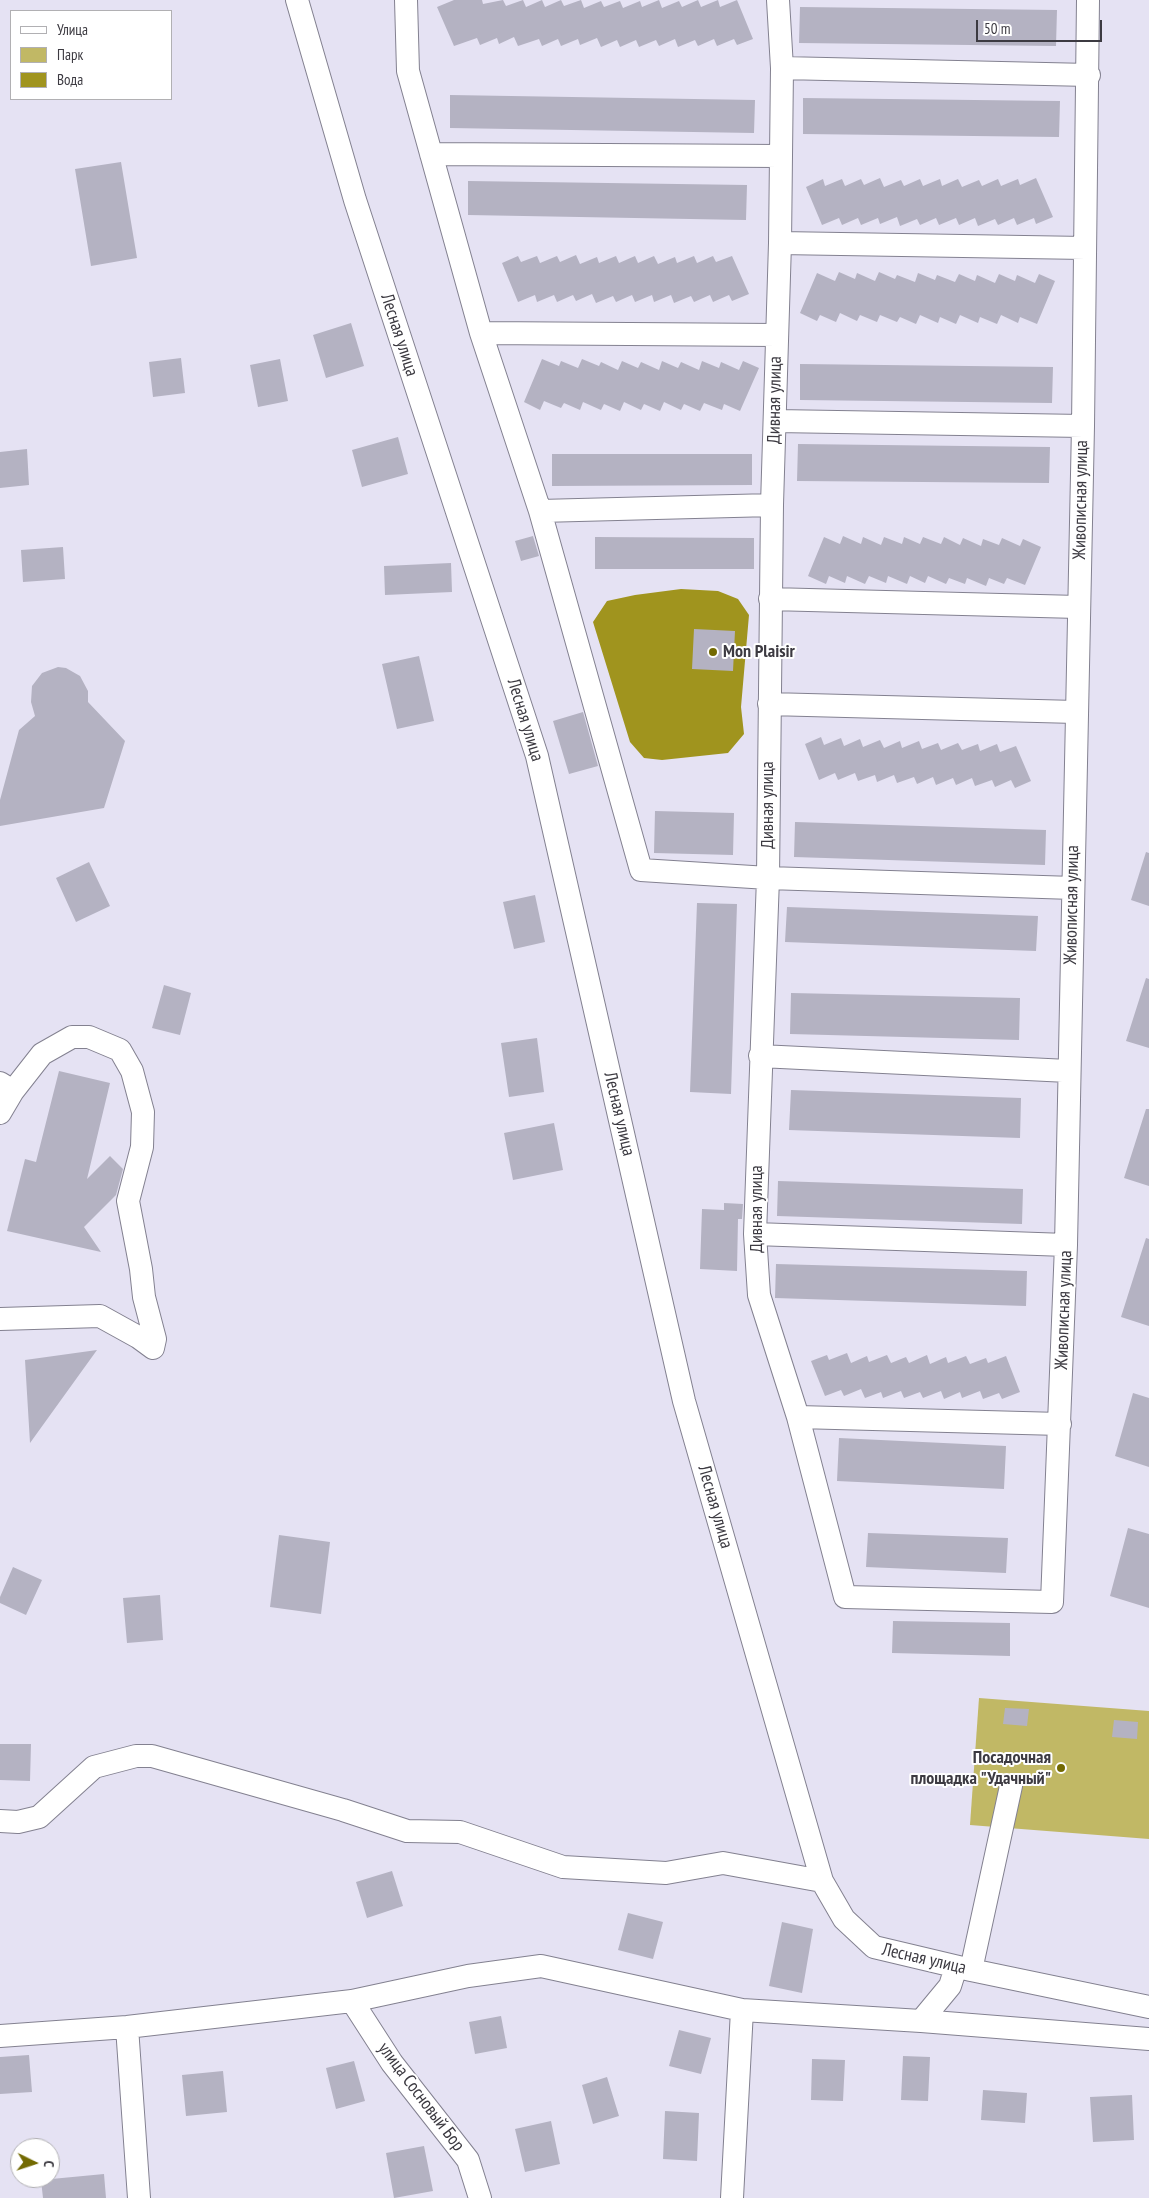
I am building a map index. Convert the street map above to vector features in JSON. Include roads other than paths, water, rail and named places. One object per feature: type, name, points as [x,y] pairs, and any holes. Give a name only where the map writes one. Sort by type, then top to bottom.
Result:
[{"type":"street","name":"Лесная улица","points":[[298,0],[355,200],[537,756],[684,1401],[822,1881],[844,1919],[874,1947],[964,1969],[1149,2007]]},
{"type":"street","points":[[406,0],[408,71],[481,333],[540,511],[641,870],[768,878],[1073,888]]},
{"type":"street","name":"Дивная улица","points":[[778,0],[782,68],[780,243],[770,600],[768,878],[755,1234],[759,1295],[798,1417],[845,1597]]},
{"type":"street","name":"Живописная улица","points":[[845,1597],[1052,1602],[1066,1245],[1068,1071],[1083,426],[1088,0]]},
{"type":"street","points":[[782,68],[1088,74]]},
{"type":"street","points":[[431,154],[780,156]]},
{"type":"street","points":[[780,243],[1085,248]]},
{"type":"street","points":[[481,333],[776,335]]},
{"type":"street","points":[[776,421],[1083,426]]},
{"type":"street","points":[[540,511],[772,505]]},
{"type":"street","points":[[770,600],[1078,607]]},
{"type":"street","points":[[769,704],[1076,712]]},
{"type":"street","points":[[0,1113],[6,1087],[42,1054],[72,1037],[89,1037],[120,1050],[132,1071],[144,1112],[142,1147],[128,1201],[141,1268],[144,1297],[155,1338],[153,1348],[138,1337],[100,1316],[0,1319]]},
{"type":"street","points":[[760,1056],[1068,1071]]},
{"type":"street","points":[[755,1234],[1066,1245]]},
{"type":"street","points":[[798,1417],[1060,1424]]},
{"type":"street","points":[[0,1822],[18,1822],[39,1817],[94,1767],[136,1756],[152,1756],[344,1810],[407,1831],[460,1832],[563,1867],[666,1873],[722,1862],[822,1881]]},
{"type":"street","points":[[921,2020],[964,1969],[1012,1786]]},
{"type":"street","points":[[0,2036],[127,2027],[352,2001],[468,1976],[541,1966],[742,2010],[921,2020],[1149,2039]]},
{"type":"street","name":"улица Сосновый Бор","points":[[352,2001],[392,2063],[468,2160],[480,2198]]},
{"type":"street","points":[[732,2198],[742,2010]]},
{"type":"street","points":[[127,2027],[139,2198]]},
{"type":"water","points":[[681,589],[718,591],[738,599],[749,615],[741,707],[744,734],[728,753],[662,760],[644,758],[630,742],[593,622],[607,601]]},
{"type":"place","name":"Mon Plaisir","points":[[713,652]]},
{"type":"place","name":"Посадочная площадка \"Удачный\"","points":[[1061,1768]]}]
